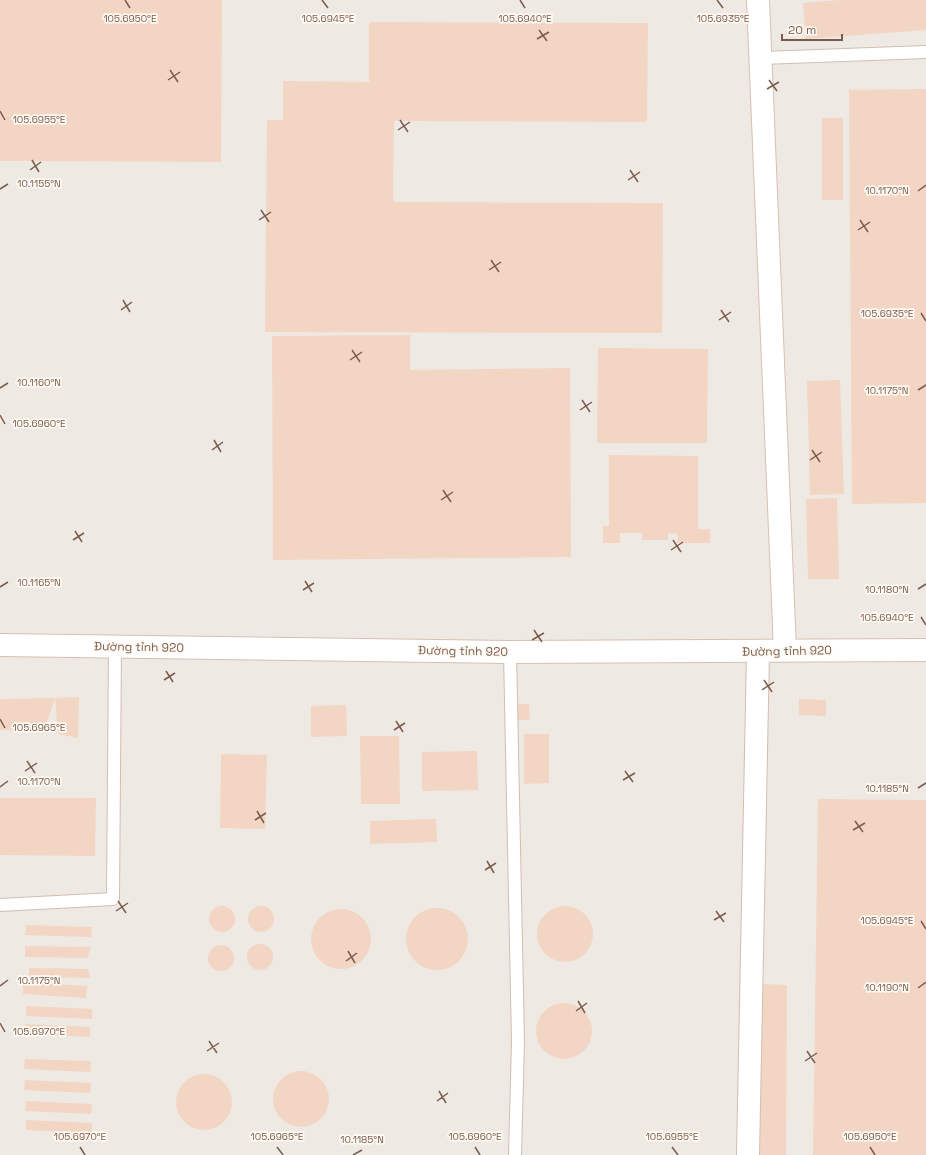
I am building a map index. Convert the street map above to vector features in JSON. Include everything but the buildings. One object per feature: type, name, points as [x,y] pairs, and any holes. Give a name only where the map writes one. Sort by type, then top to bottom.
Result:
[{"type":"street","points":[[758,0],[785,651]]},
{"type":"street","name":"Đường tỉnh 920","points":[[0,645],[510,652],[926,650]]},
{"type":"street","points":[[748,1155],[758,652]]},
{"type":"lane","points":[[760,58],[926,52]]},
{"type":"lane","points":[[0,905],[113,899],[115,646]]},
{"type":"lane","points":[[510,652],[518,1042],[515,1155]]},
{"type":"shaded area","points":[[0,0],[926,0],[926,1155],[0,1155]]}]
